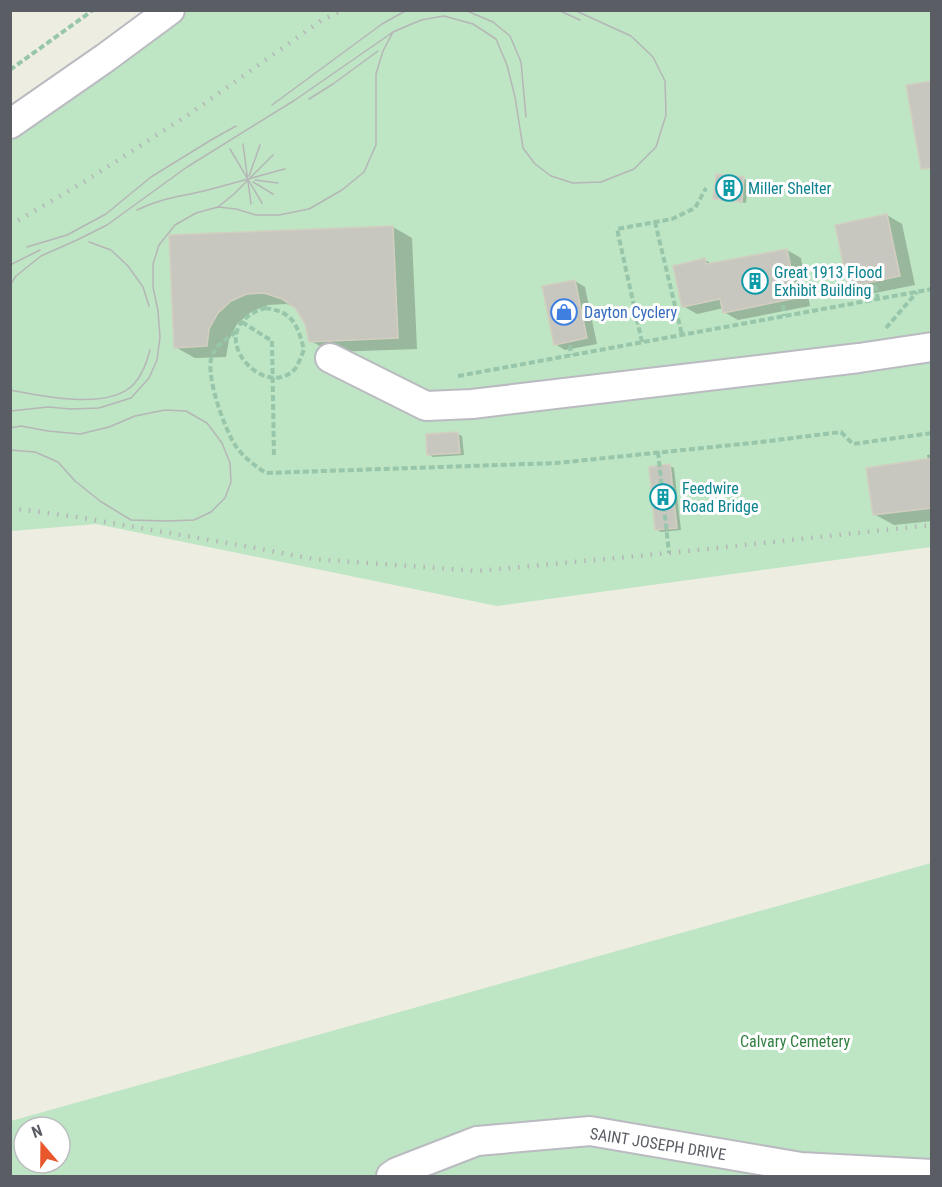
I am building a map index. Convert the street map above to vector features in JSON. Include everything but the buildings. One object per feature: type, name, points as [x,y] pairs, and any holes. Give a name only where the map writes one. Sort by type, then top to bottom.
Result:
[{"type":"street","points":[[10,124],[170,10]]},
{"type":"street","points":[[317,354],[426,406],[484,403],[860,358],[932,347]]},
{"type":"street","name":"SAINT JOSEPH DRIVE","points":[[391,1176],[477,1141],[590,1131],[801,1167],[932,1174]]},
{"type":"path","points":[[10,70],[93,10]]},
{"type":"path","points":[[642,342],[617,229],[672,219],[695,208],[706,188]]},
{"type":"path","points":[[655,222],[682,334]]},
{"type":"path","points":[[875,285],[878,299]]},
{"type":"path","points":[[452,377],[932,289]]},
{"type":"path","points":[[783,305],[784,316]]},
{"type":"path","points":[[236,332],[237,347],[243,359],[263,376],[280,379],[317,354],[288,315],[277,309],[264,308],[252,313],[242,322],[236,332],[218,345],[211,359],[211,377],[220,413],[235,444],[251,464],[266,473],[557,463],[841,432],[853,444],[932,433]]},
{"type":"path","points":[[242,322],[272,341],[274,458]]},
{"type":"path","points":[[570,345],[572,355]]},
{"type":"path","points":[[658,452],[669,553]]},
{"type":"green space","points":[[170,11],[931,11],[931,547],[497,606],[96,524],[11,531],[11,124]]},
{"type":"green space","name":"Calvary Cemetery","points":[[931,863],[931,1176],[11,1176],[11,1121],[12,1175],[72,1175],[72,1115],[32,1115]]},
{"type":"tram line","points":[[272,105],[382,24],[407,10]]},
{"type":"tram line","points":[[456,10],[467,11],[493,22],[510,36],[521,62],[526,117]]},
{"type":"tram line","points":[[558,10],[580,20]]},
{"type":"tram line","points":[[10,285],[16,276],[41,256],[107,225],[187,167],[295,100],[393,32],[421,20],[444,16],[473,24],[496,39],[507,65],[515,97],[523,148],[535,164],[551,176],[573,183],[601,182],[634,169],[656,147],[666,115],[665,81],[653,57],[631,36],[574,10]]},
{"type":"tram line","points":[[10,411],[48,407],[99,408],[131,398],[149,378],[157,360],[160,337],[153,287],[153,264],[159,245],[175,225],[196,213],[218,207],[256,215],[279,215],[309,209],[342,190],[364,172],[376,145],[376,74],[383,51],[393,32]]},
{"type":"tram line","points":[[309,99],[378,51]]},
{"type":"tram line","points":[[27,247],[67,235],[106,214],[151,177],[236,126]]},
{"type":"tram line","points":[[243,144],[251,204]]},
{"type":"tram line","points":[[249,176],[260,145]]},
{"type":"tram line","points":[[230,149],[262,203]]},
{"type":"tram line","points":[[218,207],[273,155]]},
{"type":"tram line","points":[[137,210],[162,200],[285,169]]},
{"type":"tram line","points":[[255,180],[278,183]]},
{"type":"tram line","points":[[253,182],[273,194]]},
{"type":"tram line","points":[[89,242],[111,250],[128,266],[143,287],[149,306]]},
{"type":"tram line","points":[[10,265],[40,250]]},
{"type":"tram line","points":[[10,390],[57,398],[109,397],[123,392],[134,384],[144,368],[150,350]]},
{"type":"tram line","points":[[10,428],[21,426],[80,434],[109,427],[135,416],[165,410],[186,411],[207,423],[222,443],[230,463],[231,482],[225,498],[211,512],[194,520],[131,520],[100,501],[75,481],[58,462],[35,452],[10,450]]},
{"type":"railway","points":[[10,225],[84,182],[188,115],[322,20],[343,10]]},
{"type":"railway","points":[[10,508],[77,517],[313,559],[478,571],[932,525]]},
{"type":"place","name":"Miller Shelter","points":[[729,188]]},
{"type":"place","name":"Great 1913 Flood Exhibit Building","points":[[755,281]]},
{"type":"place","name":"Dayton Cyclery","points":[[564,312]]},
{"type":"place","name":"Feedwire Road Bridge","points":[[663,497]]}]
